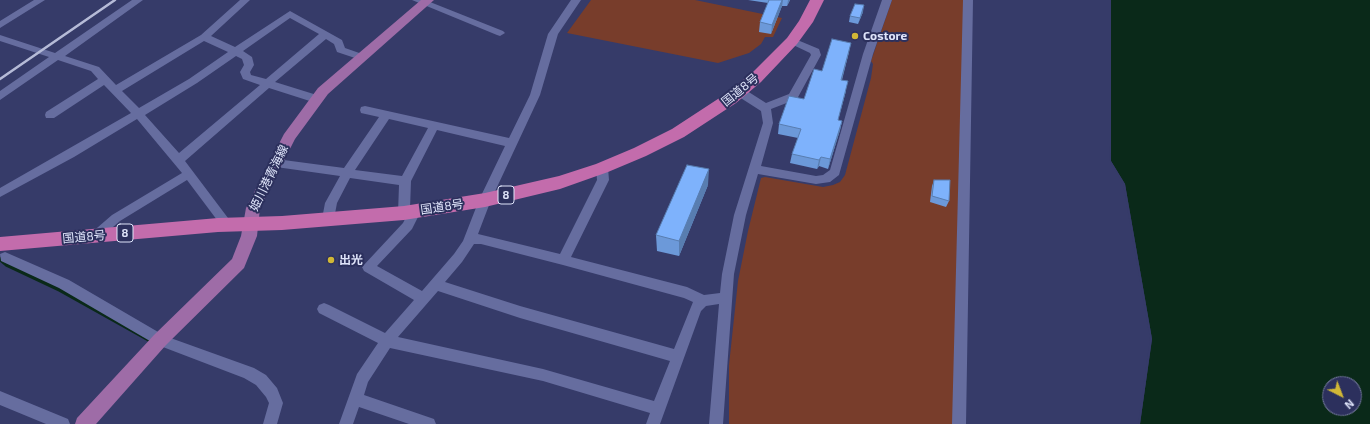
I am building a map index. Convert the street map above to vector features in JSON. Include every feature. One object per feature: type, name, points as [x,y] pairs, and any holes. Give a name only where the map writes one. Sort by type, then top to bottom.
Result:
[{"type":"highway","name":"国道8号","points":[[2,250],[94,237],[227,224],[328,219],[410,212],[484,200],[560,182],[602,168],[640,152],[678,133],[740,92],[792,41],[806,22],[817,0]]},
{"type":"main road","name":"姫川港青海線","points":[[84,424],[160,340],[238,263],[247,244],[253,208],[289,137],[316,99],[333,80],[423,1]]},
{"type":"street","points":[[0,25],[40,0]]},
{"type":"street","points":[[0,96],[138,0]]},
{"type":"street","points":[[116,90],[204,37],[244,0]]},
{"type":"street","points":[[346,424],[362,379],[387,341],[458,258],[470,239],[484,200],[535,95],[553,34],[576,0]]},
{"type":"street","points":[[753,169],[816,180],[826,179],[835,172],[868,54],[887,0]]},
{"type":"street","points":[[959,424],[968,0]]},
{"type":"street","points":[[423,1],[500,33]]},
{"type":"street","points":[[0,192],[70,154],[194,81],[290,14],[339,42],[341,50],[361,57]]},
{"type":"street","points":[[179,160],[325,34]]},
{"type":"street","points":[[204,37],[247,57],[249,65],[245,72],[247,77],[316,99]]},
{"type":"street","points":[[0,38],[94,69],[116,90],[179,160],[227,224]]},
{"type":"street","points":[[764,108],[793,96],[816,55],[815,51],[792,41]]},
{"type":"street","points":[[50,115],[104,80]]},
{"type":"street","points":[[716,424],[726,298],[735,236],[753,169],[768,123],[768,117],[764,108],[740,92]]},
{"type":"street","points":[[365,110],[512,143]]},
{"type":"street","points":[[328,219],[331,203],[347,173],[386,115]]},
{"type":"street","points":[[424,299],[368,267],[408,226],[410,212],[405,181],[434,126]]},
{"type":"street","points":[[276,163],[405,181]]},
{"type":"street","points":[[563,260],[603,180],[602,168]]},
{"type":"street","points":[[94,237],[116,218],[189,174]]},
{"type":"street","points":[[470,239],[481,239],[563,260],[687,293],[703,301],[726,298]]},
{"type":"street","points":[[2,250],[160,340],[249,373],[261,380],[272,393],[276,403],[272,417]]},
{"type":"street","points":[[436,285],[520,312],[679,357]]},
{"type":"street","points":[[653,424],[696,308],[703,301]]},
{"type":"street","points":[[324,309],[387,341],[543,375],[659,409]]},
{"type":"street","points":[[0,398],[63,424]]},
{"type":"street","points":[[354,398],[429,424]]},
{"type":"shaded area","points":[[591,0],[695,0],[782,18],[773,37],[765,37],[761,44],[749,53],[718,63],[567,33]]},
{"type":"shaded area","points":[[892,0],[965,0],[953,424],[729,424],[729,365],[738,281],[761,178],[765,177],[823,187],[840,182],[845,175],[871,78],[873,64],[871,61]]},
{"type":"shaded area","points":[[1111,0],[1370,0],[1370,424],[1140,424],[1152,339],[1125,184],[1111,161]]},
{"type":"pier","points":[[1109,146],[1111,161],[1125,184],[1152,339],[1140,424],[1138,424],[1150,339],[1123,184],[1110,161]]},
{"type":"building","points":[[769,0],[782,0],[772,25],[760,22]]},
{"type":"building","points":[[855,4],[864,5],[860,18],[850,16]]},
{"type":"building","points":[[832,39],[851,43],[841,80],[848,81],[838,120],[842,121],[830,159],[821,157],[819,160],[792,154],[801,129],[779,124],[789,96],[804,99],[814,69],[822,71]]},
{"type":"building","points":[[687,165],[709,169],[679,241],[656,235]]},
{"type":"building","points":[[934,180],[950,180],[949,201],[932,196]]},
{"type":"waterway","points":[[0,259],[7,265],[60,290],[153,342]]},
{"type":"railway","points":[[0,79],[115,0]]},
{"type":"place","name":"Costore","points":[[855,36]]},
{"type":"place","name":"出光","points":[[331,260]]}]
